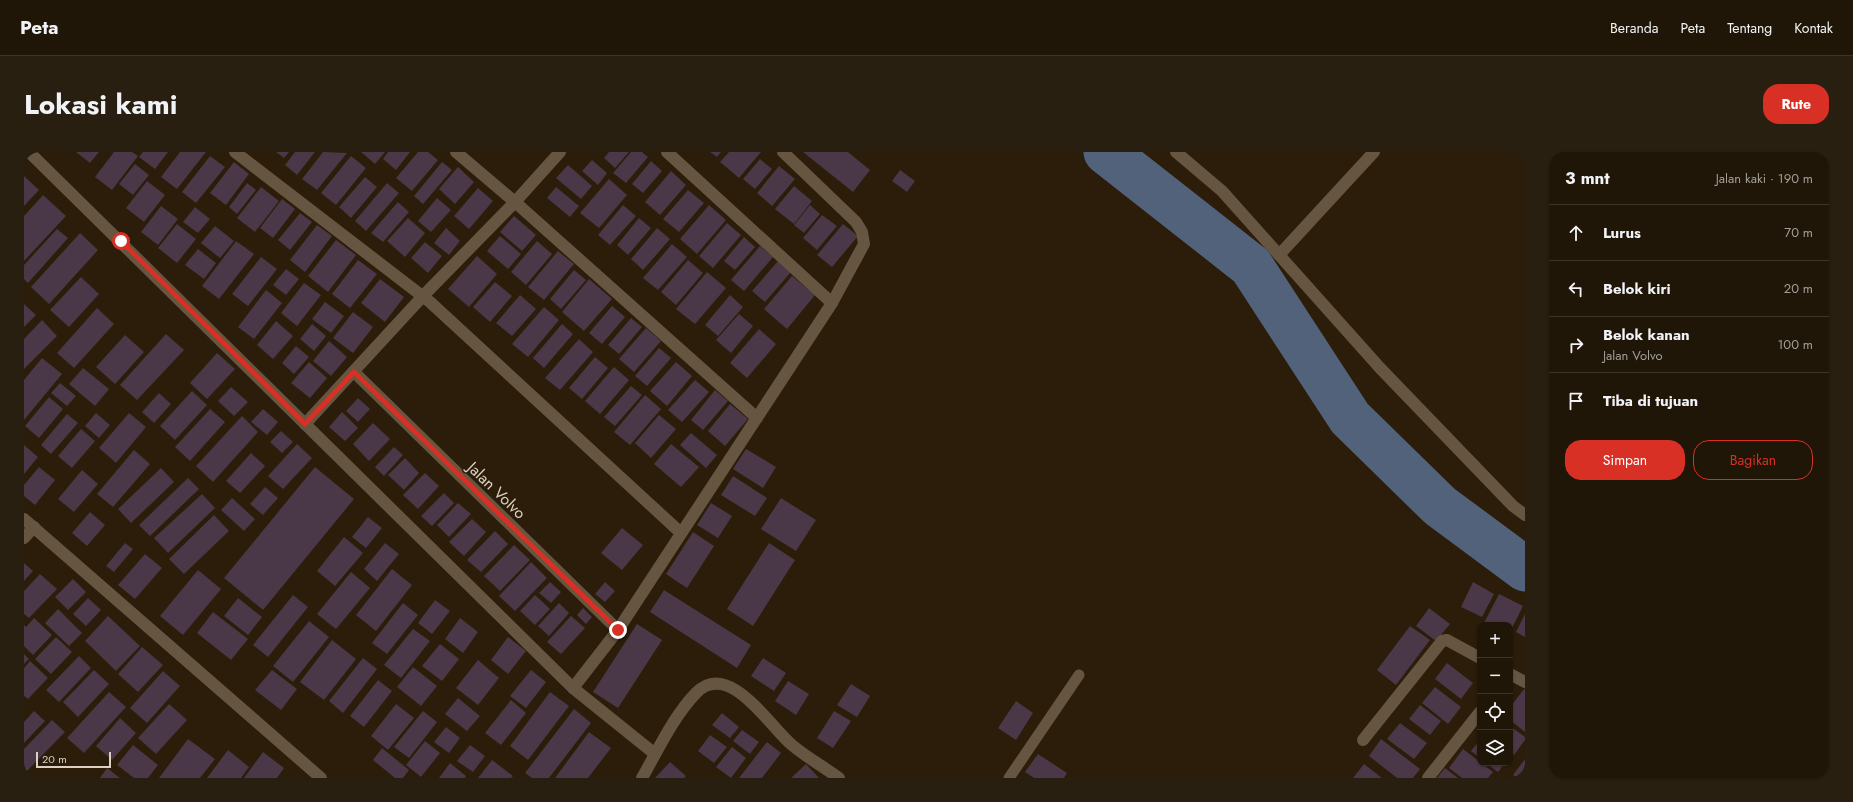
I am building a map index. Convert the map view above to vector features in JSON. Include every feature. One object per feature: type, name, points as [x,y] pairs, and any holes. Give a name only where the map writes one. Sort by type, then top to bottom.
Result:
[{"type":"street","points":[[29,152],[574,688],[655,754]]},
{"type":"street","points":[[235,152],[423,296],[681,533]]},
{"type":"street","points":[[456,152],[515,202],[757,418]]},
{"type":"street","points":[[305,424],[423,296],[515,202],[560,152]]},
{"type":"street","points":[[667,152],[832,303]]},
{"type":"street","points":[[574,688],[618,630],[757,418],[832,303],[864,244],[862,232],[856,222],[783,152]]},
{"type":"street","points":[[1176,152],[1222,191],[1380,368],[1513,506],[1525,515]]},
{"type":"street","points":[[1279,255],[1374,152]]},
{"type":"street","name":"Jalan Volvo","points":[[354,372],[618,630]]},
{"type":"street","points":[[24,519],[321,778]]},
{"type":"street","points":[[24,538],[34,527]]},
{"type":"street","points":[[1363,740],[1442,641],[1447,640],[1477,656]]},
{"type":"street","points":[[1513,676],[1525,682]]},
{"type":"street","points":[[642,778],[678,717],[696,692],[706,686],[716,684],[729,686],[746,696],[792,745],[839,778]]},
{"type":"street","points":[[1428,778],[1477,716]]},
{"type":"lane","points":[[1009,778],[1079,675]]},
{"type":"building","points":[[76,152],[99,152],[90,163]]},
{"type":"building","points":[[114,152],[132,152],[138,156],[112,190],[95,177]]},
{"type":"building","points":[[143,152],[168,152],[155,169],[139,157]]},
{"type":"building","points":[[180,152],[206,152],[177,189],[161,177]]},
{"type":"building","points":[[276,152],[289,152],[284,158]]},
{"type":"building","points":[[295,152],[315,152],[297,175],[285,165]]},
{"type":"building","points":[[323,152],[347,153],[317,190],[302,179]]},
{"type":"building","points":[[361,152],[385,152],[375,164]]},
{"type":"building","points":[[388,152],[410,152],[396,170],[383,159]]},
{"type":"building","points":[[418,152],[428,152],[438,160],[412,191],[396,178]]},
{"type":"building","points":[[609,152],[629,152],[615,168],[604,158]]},
{"type":"building","points":[[631,152],[642,152],[648,157],[626,183],[613,173]]},
{"type":"building","points":[[710,152],[721,152],[717,157]]},
{"type":"building","points":[[729,152],[761,152],[739,178],[720,162]]},
{"type":"building","points":[[803,152],[848,152],[870,170],[853,192]]},
{"type":"building","points":[[210,156],[225,167],[196,203],[182,192]]},
{"type":"building","points":[[351,156],[366,168],[336,205],[321,193]]},
{"type":"building","points":[[760,159],[772,169],[755,189],[743,179]]},
{"type":"building","points":[[592,160],[607,173],[598,185],[582,171]]},
{"type":"building","points":[[651,161],[662,171],[643,193],[632,184]]},
{"type":"building","points":[[234,162],[249,174],[226,205],[210,193]]},
{"type":"building","points":[[442,162],[452,170],[423,204],[414,196]]},
{"type":"building","points":[[135,164],[149,175],[133,195],[119,184]]},
{"type":"building","points":[[568,165],[592,186],[581,199],[556,178]]},
{"type":"building","points":[[779,166],[795,179],[772,206],[757,193]]},
{"type":"building","points":[[458,167],[474,182],[455,204],[439,189]]},
{"type":"building","points":[[900,170],[915,181],[907,192],[892,181]]},
{"type":"building","points":[[671,171],[686,185],[660,215],[645,202]]},
{"type":"building","points":[[24,176],[39,190],[24,206]]},
{"type":"building","points":[[365,177],[377,187],[351,218],[339,207]]},
{"type":"building","points":[[609,179],[627,195],[599,228],[580,213]]},
{"type":"building","points":[[147,181],[165,195],[144,222],[126,208]]},
{"type":"building","points":[[247,183],[256,190],[237,214],[229,207]]},
{"type":"building","points":[[387,183],[399,193],[366,231],[355,221]]},
{"type":"building","points":[[794,186],[812,201],[794,224],[775,209]]},
{"type":"building","points":[[261,187],[279,201],[255,232],[237,218]]},
{"type":"building","points":[[556,187],[579,206],[570,217],[547,198]]},
{"type":"building","points":[[478,188],[493,201],[469,229],[454,216]]},
{"type":"building","points":[[688,190],[704,203],[679,232],[663,219]]},
{"type":"building","points":[[43,195],[66,216],[24,261],[24,216]]},
{"type":"building","points":[[437,198],[451,210],[431,232],[418,221]]},
{"type":"building","points":[[282,199],[295,209],[273,238],[260,228]]},
{"type":"building","points":[[398,202],[409,212],[383,242],[371,233]]},
{"type":"building","points":[[623,205],[636,216],[610,245],[598,235]]},
{"type":"building","points":[[709,205],[726,220],[697,254],[680,239]]},
{"type":"building","points":[[810,205],[820,214],[804,233],[794,225]]},
{"type":"building","points":[[161,206],[178,219],[158,245],[141,232]]},
{"type":"building","points":[[195,207],[210,219],[198,233],[183,222]]},
{"type":"building","points":[[300,213],[312,222],[290,250],[278,240]]},
{"type":"building","points":[[822,215],[837,226],[817,250],[803,238]]},
{"type":"building","points":[[514,216],[536,235],[522,251],[500,232]]},
{"type":"building","points":[[408,218],[425,233],[405,257],[387,241]]},
{"type":"building","points":[[639,218],[651,228],[628,255],[617,245]]},
{"type":"building","points":[[727,223],[741,235],[713,268],[699,256]]},
{"type":"building","points":[[177,224],[196,239],[177,263],[158,248]]},
{"type":"building","points":[[843,224],[858,236],[832,267],[817,255]]},
{"type":"building","points":[[317,225],[332,236],[305,272],[290,260]]},
{"type":"building","points":[[215,226],[234,241],[220,258],[201,243]]},
{"type":"building","points":[[446,228],[460,241],[449,255],[434,243]]},
{"type":"building","points":[[657,228],[670,239],[643,270],[631,259]]},
{"type":"building","points":[[57,229],[68,238],[28,283],[24,279],[24,265]]},
{"type":"building","points":[[80,233],[98,250],[49,304],[31,287]]},
{"type":"building","points":[[500,236],[521,254],[508,269],[487,251]]},
{"type":"building","points":[[744,237],[755,247],[735,270],[724,261]]},
{"type":"building","points":[[336,240],[356,255],[328,292],[308,276]]},
{"type":"building","points":[[236,241],[254,254],[219,299],[202,286]]},
{"type":"building","points":[[537,241],[552,254],[526,285],[511,272]]},
{"type":"building","points":[[425,242],[442,256],[428,273],[411,258]]},
{"type":"building","points":[[672,244],[687,257],[658,290],[643,278]]},
{"type":"building","points":[[760,246],[773,257],[744,291],[731,280]]},
{"type":"building","points":[[198,249],[216,263],[204,279],[185,265]]},
{"type":"building","points":[[558,251],[574,264],[544,300],[528,287]]},
{"type":"building","points":[[477,256],[497,274],[469,307],[448,289]]},
{"type":"building","points":[[261,257],[277,269],[248,306],[232,294]]},
{"type":"building","points":[[358,260],[377,274],[350,308],[332,294]]},
{"type":"building","points":[[688,260],[703,273],[676,305],[661,292]]},
{"type":"building","points":[[778,261],[791,272],[765,302],[752,291]]},
{"type":"building","points":[[286,269],[299,279],[286,295],[273,285]]},
{"type":"building","points":[[574,270],[586,280],[561,309],[550,299]]},
{"type":"building","points":[[707,272],[726,288],[695,324],[676,309]]},
{"type":"building","points":[[792,276],[815,295],[787,329],[764,309]]},
{"type":"building","points":[[81,277],[99,294],[69,327],[50,310]]},
{"type":"building","points":[[380,279],[404,297],[385,322],[361,303]]},
{"type":"building","points":[[589,279],[612,299],[584,331],[562,312]]},
{"type":"building","points":[[495,282],[512,296],[490,322],[473,307]]},
{"type":"building","points":[[304,283],[321,295],[297,326],[281,313]]},
{"type":"building","points":[[266,290],[282,303],[254,339],[238,327]]},
{"type":"building","points":[[520,295],[536,309],[512,336],[496,323]]},
{"type":"building","points":[[730,295],[743,307],[718,336],[705,325]]},
{"type":"building","points":[[325,302],[344,316],[331,333],[312,319]]},
{"type":"building","points":[[24,304],[36,315],[24,327]]},
{"type":"building","points":[[612,306],[625,317],[602,344],[589,333]]},
{"type":"building","points":[[544,307],[559,320],[528,357],[512,344]]},
{"type":"building","points":[[97,308],[114,324],[74,368],[57,353]]},
{"type":"building","points":[[353,312],[373,327],[353,353],[333,338]]},
{"type":"building","points":[[739,314],[753,326],[731,353],[716,340]]},
{"type":"building","points":[[631,318],[642,327],[619,354],[608,345]]},
{"type":"building","points":[[42,320],[57,336],[24,369],[24,339]]},
{"type":"building","points":[[276,321],[293,336],[273,359],[257,345]]},
{"type":"building","points":[[312,324],[326,336],[314,351],[300,339]]},
{"type":"building","points":[[562,324],[573,334],[544,368],[533,358]]},
{"type":"building","points":[[646,328],[661,341],[634,372],[619,359]]},
{"type":"building","points":[[759,329],[776,344],[747,378],[730,363]]},
{"type":"building","points":[[166,334],[184,350],[137,400],[120,385]]},
{"type":"building","points":[[125,335],[144,352],[115,384],[96,367]]},
{"type":"building","points":[[579,339],[593,352],[560,390],[545,378]]},
{"type":"building","points":[[329,341],[347,357],[331,376],[313,361]]},
{"type":"building","points":[[296,346],[309,357],[294,374],[282,363]]},
{"type":"building","points":[[659,348],[671,358],[647,386],[635,376]]},
{"type":"building","points":[[217,353],[235,369],[207,399],[190,383]]},
{"type":"building","points":[[595,357],[608,368],[582,399],[569,388]]},
{"type":"building","points":[[42,358],[62,374],[24,420],[24,380]]},
{"type":"building","points":[[309,362],[327,378],[310,398],[291,383]]},
{"type":"building","points":[[676,362],[692,376],[667,406],[650,391]]},
{"type":"building","points":[[614,367],[629,380],[600,414],[585,401]]},
{"type":"building","points":[[83,368],[109,389],[95,406],[69,384]]},
{"type":"building","points":[[695,380],[709,392],[682,422],[668,410]]},
{"type":"building","points":[[60,383],[76,396],[67,406],[51,393]]},
{"type":"building","points":[[631,386],[642,395],[615,426],[604,417]]},
{"type":"building","points":[[231,387],[248,402],[234,416],[218,401]]},
{"type":"building","points":[[715,390],[728,401],[703,430],[691,420]]},
{"type":"building","points":[[192,391],[207,405],[175,440],[160,426]]},
{"type":"building","points":[[159,393],[171,404],[154,423],[142,412]]},
{"type":"building","points":[[645,395],[661,409],[630,445],[614,432]]},
{"type":"building","points":[[49,397],[63,409],[39,438],[25,426]]},
{"type":"building","points":[[358,398],[370,409],[358,422],[346,411]]},
{"type":"building","points":[[730,404],[748,419],[725,446],[708,431]]},
{"type":"building","points":[[210,409],[225,422],[190,461],[175,447]]},
{"type":"building","points":[[263,409],[278,422],[267,435],[251,422]]},
{"type":"building","points":[[342,412],[358,428],[345,441],[329,427]]},
{"type":"building","points":[[96,413],[110,425],[99,438],[85,426]]},
{"type":"building","points":[[129,413],[146,427],[116,463],[99,448]]},
{"type":"building","points":[[67,414],[78,423],[51,454],[41,445]]},
{"type":"building","points":[[659,415],[676,429],[651,458],[635,443]]},
{"type":"building","points":[[242,416],[258,432],[213,482],[196,466]]},
{"type":"building","points":[[373,423],[390,439],[369,461],[353,444]]},
{"type":"building","points":[[81,429],[95,441],[72,468],[58,456]]},
{"type":"building","points":[[281,431],[293,442],[282,453],[270,442]]},
{"type":"building","points":[[691,433],[717,455],[706,468],[680,445]]},
{"type":"building","points":[[297,444],[312,458],[283,489],[268,476]]},
{"type":"building","points":[[671,444],[699,467],[681,487],[654,464]]},
{"type":"building","points":[[24,445],[38,457],[24,474]]},
{"type":"building","points":[[394,447],[403,455],[384,476],[375,467]]},
{"type":"building","points":[[746,449],[776,467],[763,488],[733,469]]},
{"type":"building","points":[[134,450],[150,464],[113,507],[97,494]]},
{"type":"building","points":[[251,453],[265,466],[240,493],[226,481]]},
{"type":"building","points":[[405,458],[419,473],[404,490],[388,475]]},
{"type":"building","points":[[39,467],[55,480],[35,505],[24,496],[24,485]]},
{"type":"building","points":[[315,467],[354,499],[263,610],[224,578]]},
{"type":"building","points":[[161,468],[174,482],[131,523],[118,509]]},
{"type":"building","points":[[82,470],[98,484],[74,512],[58,499]]},
{"type":"building","points":[[425,473],[439,486],[418,509],[403,495]]},
{"type":"building","points":[[733,476],[767,498],[755,516],[721,495]]},
{"type":"building","points":[[188,478],[199,489],[150,536],[139,525]]},
{"type":"building","points":[[265,487],[278,498],[263,515],[250,504]]},
{"type":"building","points":[[444,493],[454,503],[432,526],[421,516]]},
{"type":"building","points":[[202,494],[215,508],[168,553],[154,538]]},
{"type":"building","points":[[232,498],[255,519],[244,531],[221,510]]},
{"type":"building","points":[[781,498],[816,520],[796,551],[761,529]]},
{"type":"building","points":[[458,503],[471,514],[449,537],[437,525]]},
{"type":"building","points":[[711,503],[732,516],[718,538],[697,525]]},
{"type":"building","points":[[90,512],[105,525],[87,546],[72,533]]},
{"type":"building","points":[[214,515],[229,531],[184,574],[169,559]]},
{"type":"building","points":[[368,517],[382,528],[366,548],[352,537]]},
{"type":"building","points":[[472,519],[486,532],[464,556],[449,542]]},
{"type":"building","points":[[622,528],[643,545],[622,570],[601,553]]},
{"type":"building","points":[[495,531],[508,544],[481,572],[467,560]]},
{"type":"building","points":[[693,532],[714,546],[687,588],[666,574]]},
{"type":"building","points":[[344,537],[363,553],[335,586],[317,571]]},
{"type":"building","points":[[125,543],[133,549],[114,572],[106,566]]},
{"type":"building","points":[[385,543],[399,554],[377,581],[364,569]]},
{"type":"building","points":[[769,543],[795,560],[753,626],[727,609]]},
{"type":"building","points":[[514,545],[530,560],[500,591],[484,576]]},
{"type":"building","points":[[145,554],[162,568],[135,599],[118,585]]},
{"type":"building","points":[[531,562],[547,578],[515,611],[499,596]]},
{"type":"building","points":[[24,563],[33,571],[24,581]]},
{"type":"building","points":[[392,569],[412,585],[376,631],[356,615]]},
{"type":"building","points":[[198,570],[221,589],[183,635],[160,616]]},
{"type":"building","points":[[351,572],[370,588],[336,629],[317,614]]},
{"type":"building","points":[[40,574],[57,589],[29,618],[24,614],[24,591]]},
{"type":"building","points":[[73,579],[86,592],[68,610],[55,597]]},
{"type":"building","points":[[550,582],[561,592],[551,603],[539,593]]},
{"type":"building","points":[[605,582],[615,591],[605,602],[595,594]]},
{"type":"building","points":[[1473,582],[1494,594],[1482,617],[1461,607]]},
{"type":"building","points":[[664,590],[751,645],[737,668],[650,612]]},
{"type":"building","points":[[1499,594],[1523,606],[1513,626],[1513,622],[1485,622]]},
{"type":"building","points":[[293,595],[308,607],[268,657],[253,645]]},
{"type":"building","points":[[535,595],[550,609],[535,625],[520,611]]},
{"type":"building","points":[[88,598],[101,610],[86,626],[73,614]]},
{"type":"building","points":[[238,598],[262,617],[248,635],[224,616]]},
{"type":"building","points":[[435,600],[450,611],[432,634],[418,623]]},
{"type":"building","points":[[403,603],[418,615],[387,654],[372,643]]},
{"type":"building","points":[[559,603],[569,613],[549,636],[538,626]]},
{"type":"building","points":[[583,608],[592,617],[586,624],[577,615]]},
{"type":"building","points":[[1429,608],[1450,624],[1436,641],[1416,626]]},
{"type":"building","points":[[58,609],[82,633],[69,646],[45,623]]},
{"type":"building","points":[[213,612],[248,639],[231,660],[197,633]]},
{"type":"building","points":[[1525,614],[1525,637],[1516,632]]},
{"type":"building","points":[[108,616],[140,646],[116,671],[85,641]]},
{"type":"building","points":[[571,616],[585,628],[561,654],[547,642]]},
{"type":"building","points":[[34,618],[52,635],[33,655],[24,646],[24,625],[26,627]]},
{"type":"building","points":[[460,618],[478,632],[463,653],[445,639]]},
{"type":"building","points":[[309,621],[329,637],[293,682],[273,666]]},
{"type":"building","points":[[637,624],[662,640],[618,708],[593,692]]},
{"type":"building","points":[[1410,626],[1430,640],[1396,685],[1377,670]]},
{"type":"building","points":[[413,629],[430,641],[401,678],[384,665]]},
{"type":"building","points":[[56,637],[72,652],[51,674],[35,659]]},
{"type":"building","points":[[508,637],[526,651],[508,674],[491,660]]},
{"type":"building","points":[[332,640],[356,659],[324,700],[300,682]]},
{"type":"building","points":[[440,644],[459,659],[442,681],[422,666]]},
{"type":"building","points":[[142,647],[163,665],[138,692],[118,674]]},
{"type":"building","points":[[24,654],[29,659],[24,664]]},
{"type":"building","points":[[79,656],[91,668],[59,702],[46,690]]},
{"type":"building","points":[[363,658],[377,669],[343,713],[329,701]]},
{"type":"building","points":[[763,658],[786,673],[774,691],[751,676]]},
{"type":"building","points":[[478,660],[499,678],[478,705],[456,688]]},
{"type":"building","points":[[30,661],[48,678],[28,699],[24,696],[24,668]]},
{"type":"building","points":[[1447,663],[1473,683],[1461,699],[1435,679]]},
{"type":"building","points":[[413,667],[437,686],[421,706],[397,687]]},
{"type":"building","points":[[94,670],[109,684],[78,717],[63,702]]},
{"type":"building","points":[[272,670],[297,689],[281,710],[255,690]]},
{"type":"building","points":[[531,670],[546,682],[526,708],[510,696]]},
{"type":"building","points":[[163,671],[180,686],[147,723],[130,708]]},
{"type":"building","points":[[378,680],[392,691],[364,727],[350,716]]},
{"type":"building","points":[[788,681],[809,694],[796,715],[775,701]]},
{"type":"building","points":[[851,684],[870,696],[857,717],[837,705]]},
{"type":"building","points":[[1435,687],[1461,707],[1448,724],[1422,703]]},
{"type":"building","points":[[1525,688],[1525,732],[1513,722],[1513,703]]},
{"type":"building","points":[[109,692],[126,707],[84,753],[67,738]]},
{"type":"building","points":[[550,692],[569,706],[528,760],[510,746]]},
{"type":"building","points":[[458,698],[480,716],[467,731],[445,714]]},
{"type":"building","points":[[511,700],[526,713],[501,745],[485,733]]},
{"type":"building","points":[[1016,701],[1033,713],[1016,740],[998,728]]},
{"type":"building","points":[[169,704],[187,720],[156,754],[138,738]]},
{"type":"building","points":[[396,704],[414,718],[388,750],[371,736]]},
{"type":"building","points":[[1420,705],[1441,721],[1430,735],[1409,719]]},
{"type":"building","points":[[574,709],[591,723],[549,778],[532,778],[525,773]]},
{"type":"building","points":[[34,711],[45,721],[24,743],[24,722]]},
{"type":"building","points":[[423,711],[437,722],[409,758],[394,747]]},
{"type":"building","points":[[834,711],[851,721],[833,748],[817,738]]},
{"type":"building","points":[[722,713],[739,727],[730,738],[712,725]]},
{"type":"building","points":[[120,718],[136,733],[112,760],[96,746]]},
{"type":"building","points":[[52,720],[65,732],[27,771],[24,768],[24,749]]},
{"type":"building","points":[[1400,723],[1427,743],[1414,759],[1387,739]]},
{"type":"building","points":[[446,727],[460,738],[449,753],[434,742]]},
{"type":"building","points":[[1513,728],[1525,737],[1525,740],[1514,755]]},
{"type":"building","points":[[742,730],[759,742],[750,754],[733,741]]},
{"type":"building","points":[[589,732],[611,748],[588,778],[555,778]]},
{"type":"building","points":[[710,735],[727,747],[714,763],[698,751]]},
{"type":"building","points":[[188,739],[215,759],[200,778],[159,778]]},
{"type":"building","points":[[1381,739],[1420,769],[1413,778],[1397,778],[1369,756]]},
{"type":"building","points":[[425,741],[440,753],[421,777],[406,765]]},
{"type":"building","points":[[767,742],[781,753],[762,778],[739,778]]},
{"type":"building","points":[[1477,744],[1477,756],[1471,751]]},
{"type":"building","points":[[133,745],[158,765],[148,778],[134,778],[117,765]]},
{"type":"building","points":[[470,745],[485,756],[473,772],[457,761]]},
{"type":"building","points":[[732,747],[746,758],[731,778],[716,767]]},
{"type":"building","points":[[382,748],[409,770],[403,778],[395,778],[373,760]]},
{"type":"building","points":[[1463,749],[1477,760],[1477,766],[1485,766],[1493,772],[1488,778],[1462,778],[1449,768]]},
{"type":"building","points":[[228,750],[249,767],[241,778],[207,778]]},
{"type":"building","points":[[263,752],[284,768],[277,778],[244,778]]},
{"type":"building","points":[[1038,754],[1067,773],[1064,778],[1034,778],[1025,772]]},
{"type":"building","points":[[1525,759],[1525,778],[1518,778],[1513,775]]},
{"type":"building","points":[[492,760],[513,776],[511,778],[478,778]]},
{"type":"building","points":[[670,762],[686,776],[684,778],[655,778]]},
{"type":"building","points":[[450,763],[466,776],[465,778],[439,778]]},
{"type":"building","points":[[806,764],[819,778],[791,778]]},
{"type":"building","points":[[1364,764],[1382,778],[1353,778]]},
{"type":"building","points":[[1490,766],[1503,766],[1498,772]]},
{"type":"building","points":[[107,768],[120,778],[100,778]]},
{"type":"building","points":[[1445,768],[1458,778],[1437,778]]},
{"type":"waterway","points":[[1106,152],[1251,266],[1350,418],[1440,506],[1525,569]]},
{"type":"route","points":[[121,241],[305,424],[354,372],[618,630]]}]
